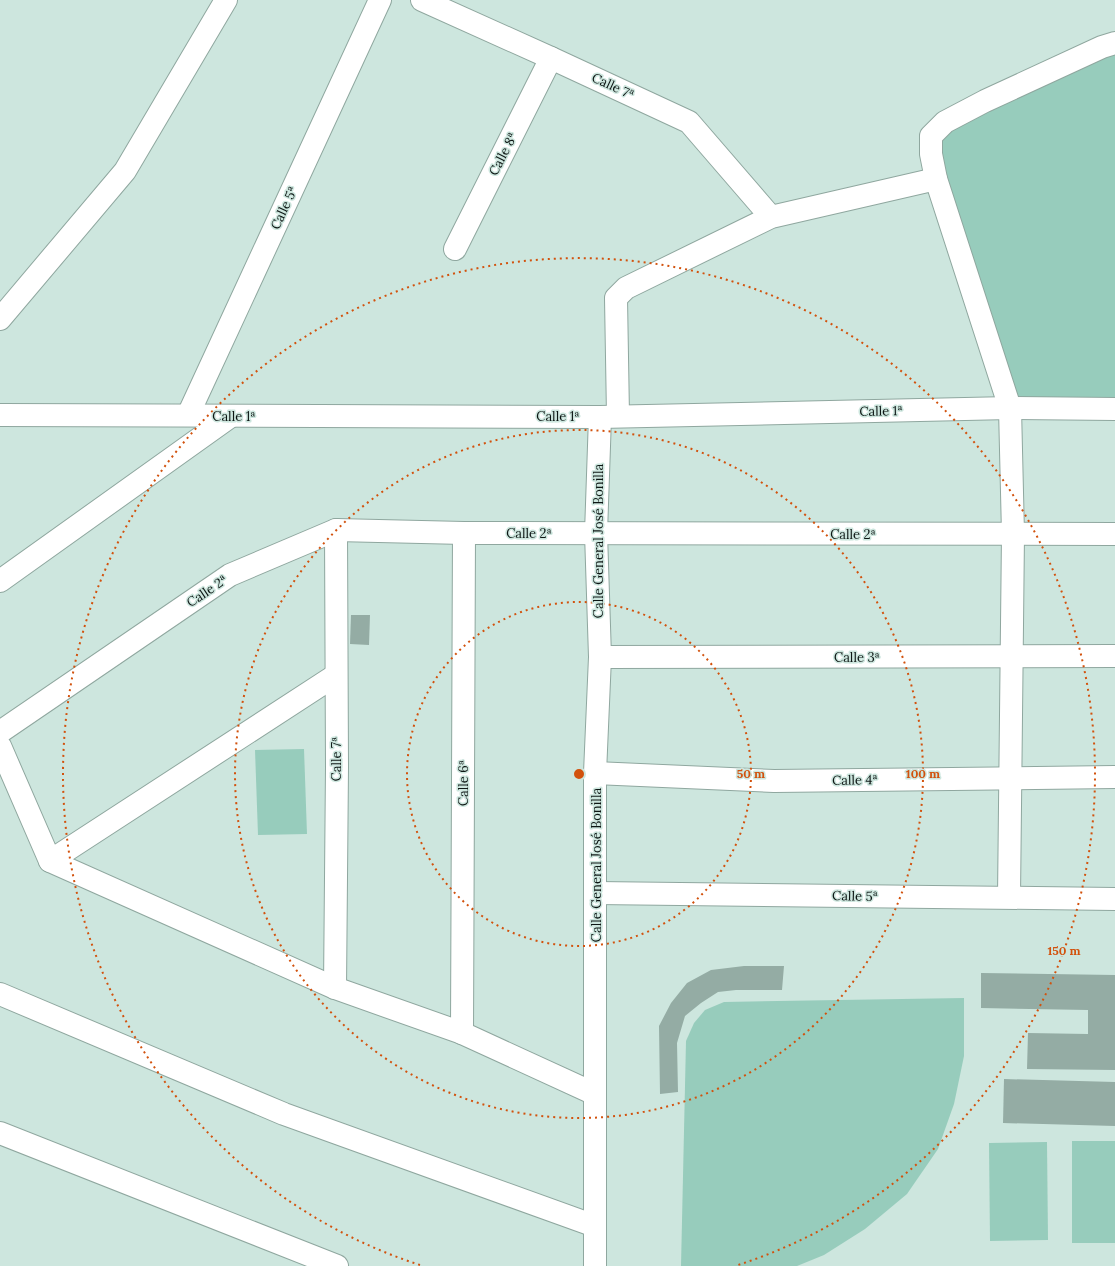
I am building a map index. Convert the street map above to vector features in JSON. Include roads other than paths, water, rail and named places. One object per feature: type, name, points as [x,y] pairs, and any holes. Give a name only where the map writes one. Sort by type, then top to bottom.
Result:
[{"type":"street","points":[[0,319],[125,171],[226,0]]},
{"type":"street","name":"Calle 5ª","points":[[188,416],[380,0]]},
{"type":"street","name":"Calle 7ª","points":[[422,0],[689,122],[771,217]]},
{"type":"street","points":[[1009,897],[1013,534],[1010,408],[936,179],[931,154],[931,136],[945,122],[985,101],[1102,47],[1115,43]]},
{"type":"street","name":"Calle 8ª","points":[[455,250],[551,58]]},
{"type":"street","name":"Calle General José Bonilla","points":[[595,1266],[596,773],[600,657],[596,533],[609,416],[616,298],[626,288],[771,217],[936,179]]},
{"type":"street","name":"Calle 1ª","points":[[0,415],[609,416],[1010,408],[1115,409]]},
{"type":"street","points":[[0,581],[231,416]]},
{"type":"street","name":"Calle 7ª","points":[[335,988],[336,530]]},
{"type":"street","name":"Calle 2ª","points":[[0,732],[230,575],[336,530],[464,533],[1115,534]]},
{"type":"street","name":"Calle 6ª","points":[[462,1033],[464,533]]},
{"type":"street","name":"Calle 3ª","points":[[600,657],[1115,656]]},
{"type":"street","points":[[50,861],[336,675]]},
{"type":"street","points":[[0,746],[50,861],[335,988],[462,1033],[595,1094]]},
{"type":"street","name":"Calle 4ª","points":[[596,773],[774,781],[1115,777]]},
{"type":"street","name":"Calle 5ª","points":[[596,893],[1115,899]]},
{"type":"street","points":[[0,994],[284,1114],[595,1226]]},
{"type":"street","points":[[0,1133],[337,1266]]}]
